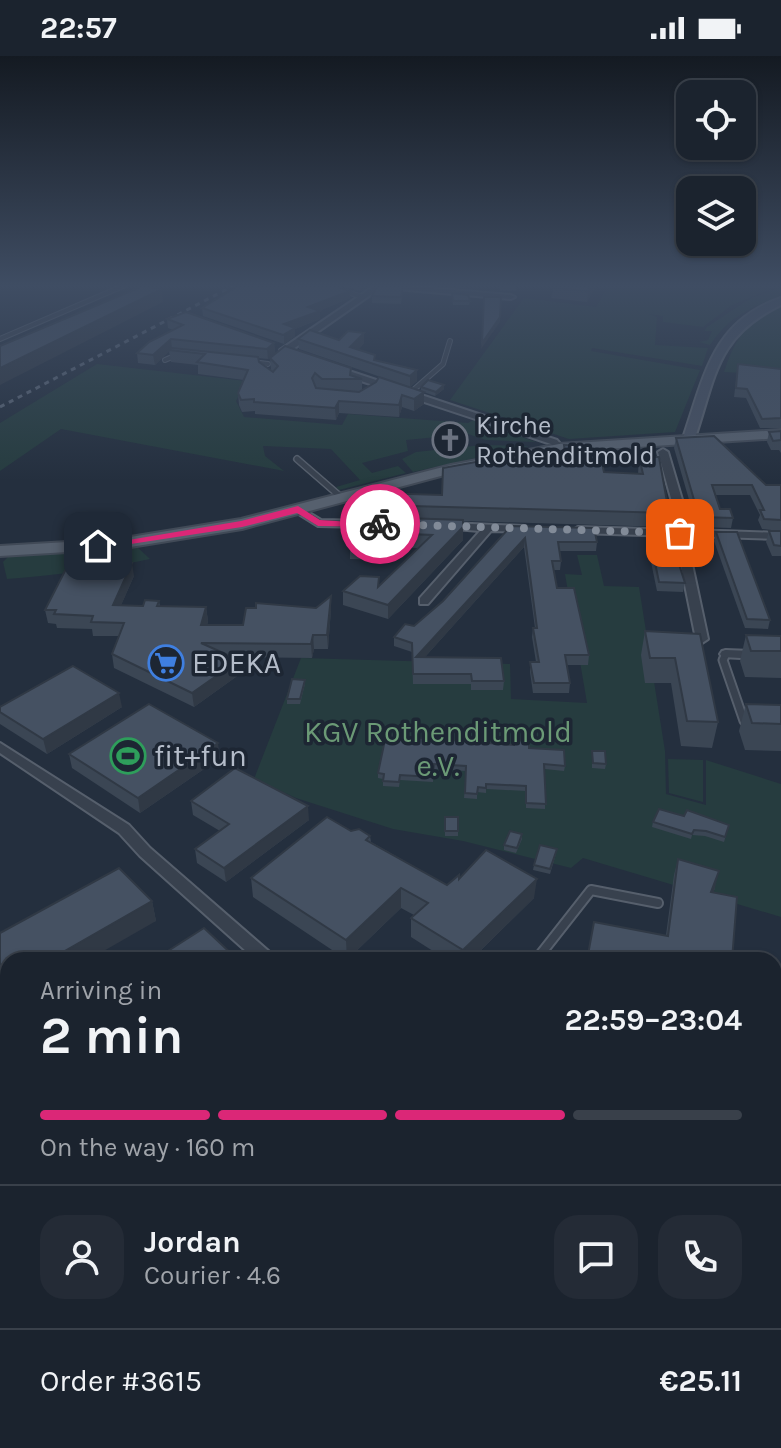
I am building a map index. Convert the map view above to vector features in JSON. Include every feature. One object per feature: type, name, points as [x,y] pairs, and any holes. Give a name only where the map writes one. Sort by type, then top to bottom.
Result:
[{"type":"main road","points":[[689,438],[721,351]]},
{"type":"main road","points":[[0,551],[78,548],[159,539],[242,524],[451,469],[559,448],[781,434]]},
{"type":"street","points":[[279,351],[296,357]]},
{"type":"street","points":[[323,365],[554,442],[559,448]]},
{"type":"street","points":[[663,452],[683,533],[702,639]]},
{"type":"street","points":[[298,509],[318,523],[377,524]]},
{"type":"street","points":[[434,526],[536,529]]},
{"type":"street","points":[[424,601],[488,528]]},
{"type":"street","points":[[567,530],[781,536]]},
{"type":"street","points":[[726,654],[781,656]]},
{"type":"street","points":[[0,747],[124,829],[145,852],[258,952]]},
{"type":"lane","points":[[410,394],[432,377],[449,351]]},
{"type":"lane","points":[[263,370],[283,352]]},
{"type":"lane","points":[[165,360],[172,354],[186,355]]},
{"type":"lane","points":[[241,361],[268,364]]},
{"type":"lane","points":[[363,378],[354,383],[374,390]]},
{"type":"lane","points":[[297,459],[342,498]]},
{"type":"lane","points":[[726,654],[723,660],[744,721]]},
{"type":"lane","points":[[542,952],[591,890],[658,903]]},
{"type":"green space","points":[[486,351],[591,351],[700,370],[675,432],[569,439],[450,400]]},
{"type":"green space","points":[[610,351],[707,351],[702,366]]},
{"type":"green space","points":[[732,351],[781,351],[781,375],[724,372]]},
{"type":"green space","points":[[97,364],[246,381],[236,401],[244,417],[342,425],[348,414],[468,423],[473,420],[536,442],[486,440],[468,434],[406,440],[408,451],[362,463],[372,473],[398,466],[406,473],[339,490],[336,487],[360,480],[331,449],[263,446],[265,456],[284,471],[61,429],[0,471],[0,423]]},
{"type":"green space","points":[[483,445],[529,446],[413,472],[402,459],[416,452]]},
{"type":"green space","points":[[136,546],[150,559],[78,572],[7,579],[3,562],[8,557]]},
{"type":"green space","name":"KGV Rothenditmold e.V.","points":[[577,555],[597,555],[604,586],[639,587],[665,751],[666,794],[706,805],[706,760],[781,784],[781,917],[583,858],[571,868],[463,841],[393,829],[296,798],[254,779],[301,658],[510,664],[511,699],[587,703],[565,574],[582,575]]},
{"type":"green space","points":[[668,759],[703,760],[703,802],[669,793]]},
{"type":"building","points":[[0,351],[35,351],[0,368]]},
{"type":"building","points":[[139,351],[158,351],[153,355],[137,353]]},
{"type":"building","points":[[178,351],[258,357],[259,362],[273,372],[278,366],[270,358],[279,351],[300,351],[351,368],[350,375],[362,379],[322,379],[315,373],[312,378],[316,388],[359,392],[379,377],[424,392],[414,399],[402,395],[399,405],[339,401],[335,408],[241,400],[238,393],[248,370],[197,362],[205,354]]},
{"type":"building","points":[[334,351],[362,351],[375,355],[374,360],[417,370],[410,376]]},
{"type":"building","points":[[738,364],[781,369],[781,418],[762,419],[747,389],[736,388]]},
{"type":"building","points":[[428,380],[444,385],[436,392],[421,387]]},
{"type":"building","points":[[781,431],[781,440],[773,441],[769,432]]},
{"type":"building","points":[[714,436],[766,485],[781,485],[781,520],[764,519],[760,510],[764,510],[752,485],[712,485],[720,509],[730,509],[733,518],[699,517],[676,438]]},
{"type":"building","points":[[564,445],[585,446],[588,458],[601,459],[604,472],[643,474],[639,457],[659,457],[669,513],[375,505],[376,493],[442,495],[443,468],[487,460],[487,456],[533,457],[533,450],[565,451]]},
{"type":"building","points":[[373,517],[463,520],[463,527],[388,605],[343,591],[360,576],[379,577],[378,587],[432,535],[383,533],[382,546],[350,546],[353,521],[373,521]]},
{"type":"building","points":[[511,526],[594,528],[597,542],[558,542],[561,561],[552,561],[557,588],[574,588],[589,655],[565,655],[570,683],[534,683],[530,662],[539,662],[533,628],[537,628],[525,538],[416,657],[501,658],[504,681],[472,681],[471,674],[413,674],[412,643],[394,637],[405,624],[414,626],[443,601]]},
{"type":"building","points":[[648,529],[668,530],[685,583],[659,582]]},
{"type":"building","points":[[769,531],[781,531],[781,546],[774,545]]},
{"type":"building","points":[[716,532],[737,532],[770,620],[747,619]]},
{"type":"building","points":[[70,561],[132,563],[113,605],[143,606],[145,600],[159,601],[157,606],[206,607],[201,625],[243,625],[246,608],[256,608],[256,603],[316,608],[331,596],[327,635],[313,635],[311,644],[201,643],[239,660],[192,693],[112,654],[124,623],[91,622],[93,616],[54,614],[56,610],[45,610]]},
{"type":"building","points":[[645,631],[700,634],[718,722],[687,721],[675,658],[650,658]]},
{"type":"building","points":[[746,635],[781,636],[781,651],[751,651]]},
{"type":"building","points":[[73,666],[119,693],[43,739],[0,712],[0,707]]},
{"type":"building","points":[[292,679],[305,680],[300,699],[287,699]]},
{"type":"building","points":[[149,704],[218,743],[138,798],[69,754]]},
{"type":"building","points":[[746,704],[781,705],[781,724],[752,723]]},
{"type":"building","points":[[386,735],[514,745],[514,740],[529,741],[529,748],[564,750],[565,766],[544,764],[546,804],[526,803],[526,786],[486,784],[486,788],[478,787],[477,794],[465,793],[466,766],[434,764],[433,777],[400,775],[399,782],[383,781],[384,774],[378,773]]},
{"type":"building","points":[[592,751],[605,751],[606,764],[593,763]]},
{"type":"building","points":[[235,768],[308,806],[224,868],[195,849],[229,824],[191,801]]},
{"type":"building","points":[[659,809],[684,816],[687,810],[729,825],[725,837],[706,831],[694,830],[692,834],[653,822]]},
{"type":"building","points":[[327,817],[351,831],[359,829],[370,836],[366,840],[447,885],[459,875],[459,879],[486,850],[537,879],[463,950],[411,918],[428,903],[401,888],[346,940],[251,878]]},
{"type":"building","points":[[445,817],[458,817],[458,831],[445,831]]},
{"type":"building","points":[[510,831],[522,834],[517,848],[504,845]]},
{"type":"building","points":[[540,845],[557,849],[550,869],[534,865]]},
{"type":"building","points":[[678,859],[719,871],[711,892],[737,897],[733,952],[588,952],[594,922],[668,936]]},
{"type":"building","points":[[119,868],[152,901],[63,952],[0,952],[0,933]]},
{"type":"building","points":[[204,928],[230,952],[166,952]]},
{"type":"railway","points":[[0,407],[108,351]]},
{"type":"way so far","points":[[380,524],[680,533]]},
{"type":"place","name":"Kirche Rothenditmold","points":[[450,440]]},
{"type":"place","name":"EDEKA","points":[[166,663]]},
{"type":"place","name":"fit+fun","points":[[128,756]]},
{"type":"route","points":[[98,546],[242,524],[298,509],[318,523],[380,524]]}]
